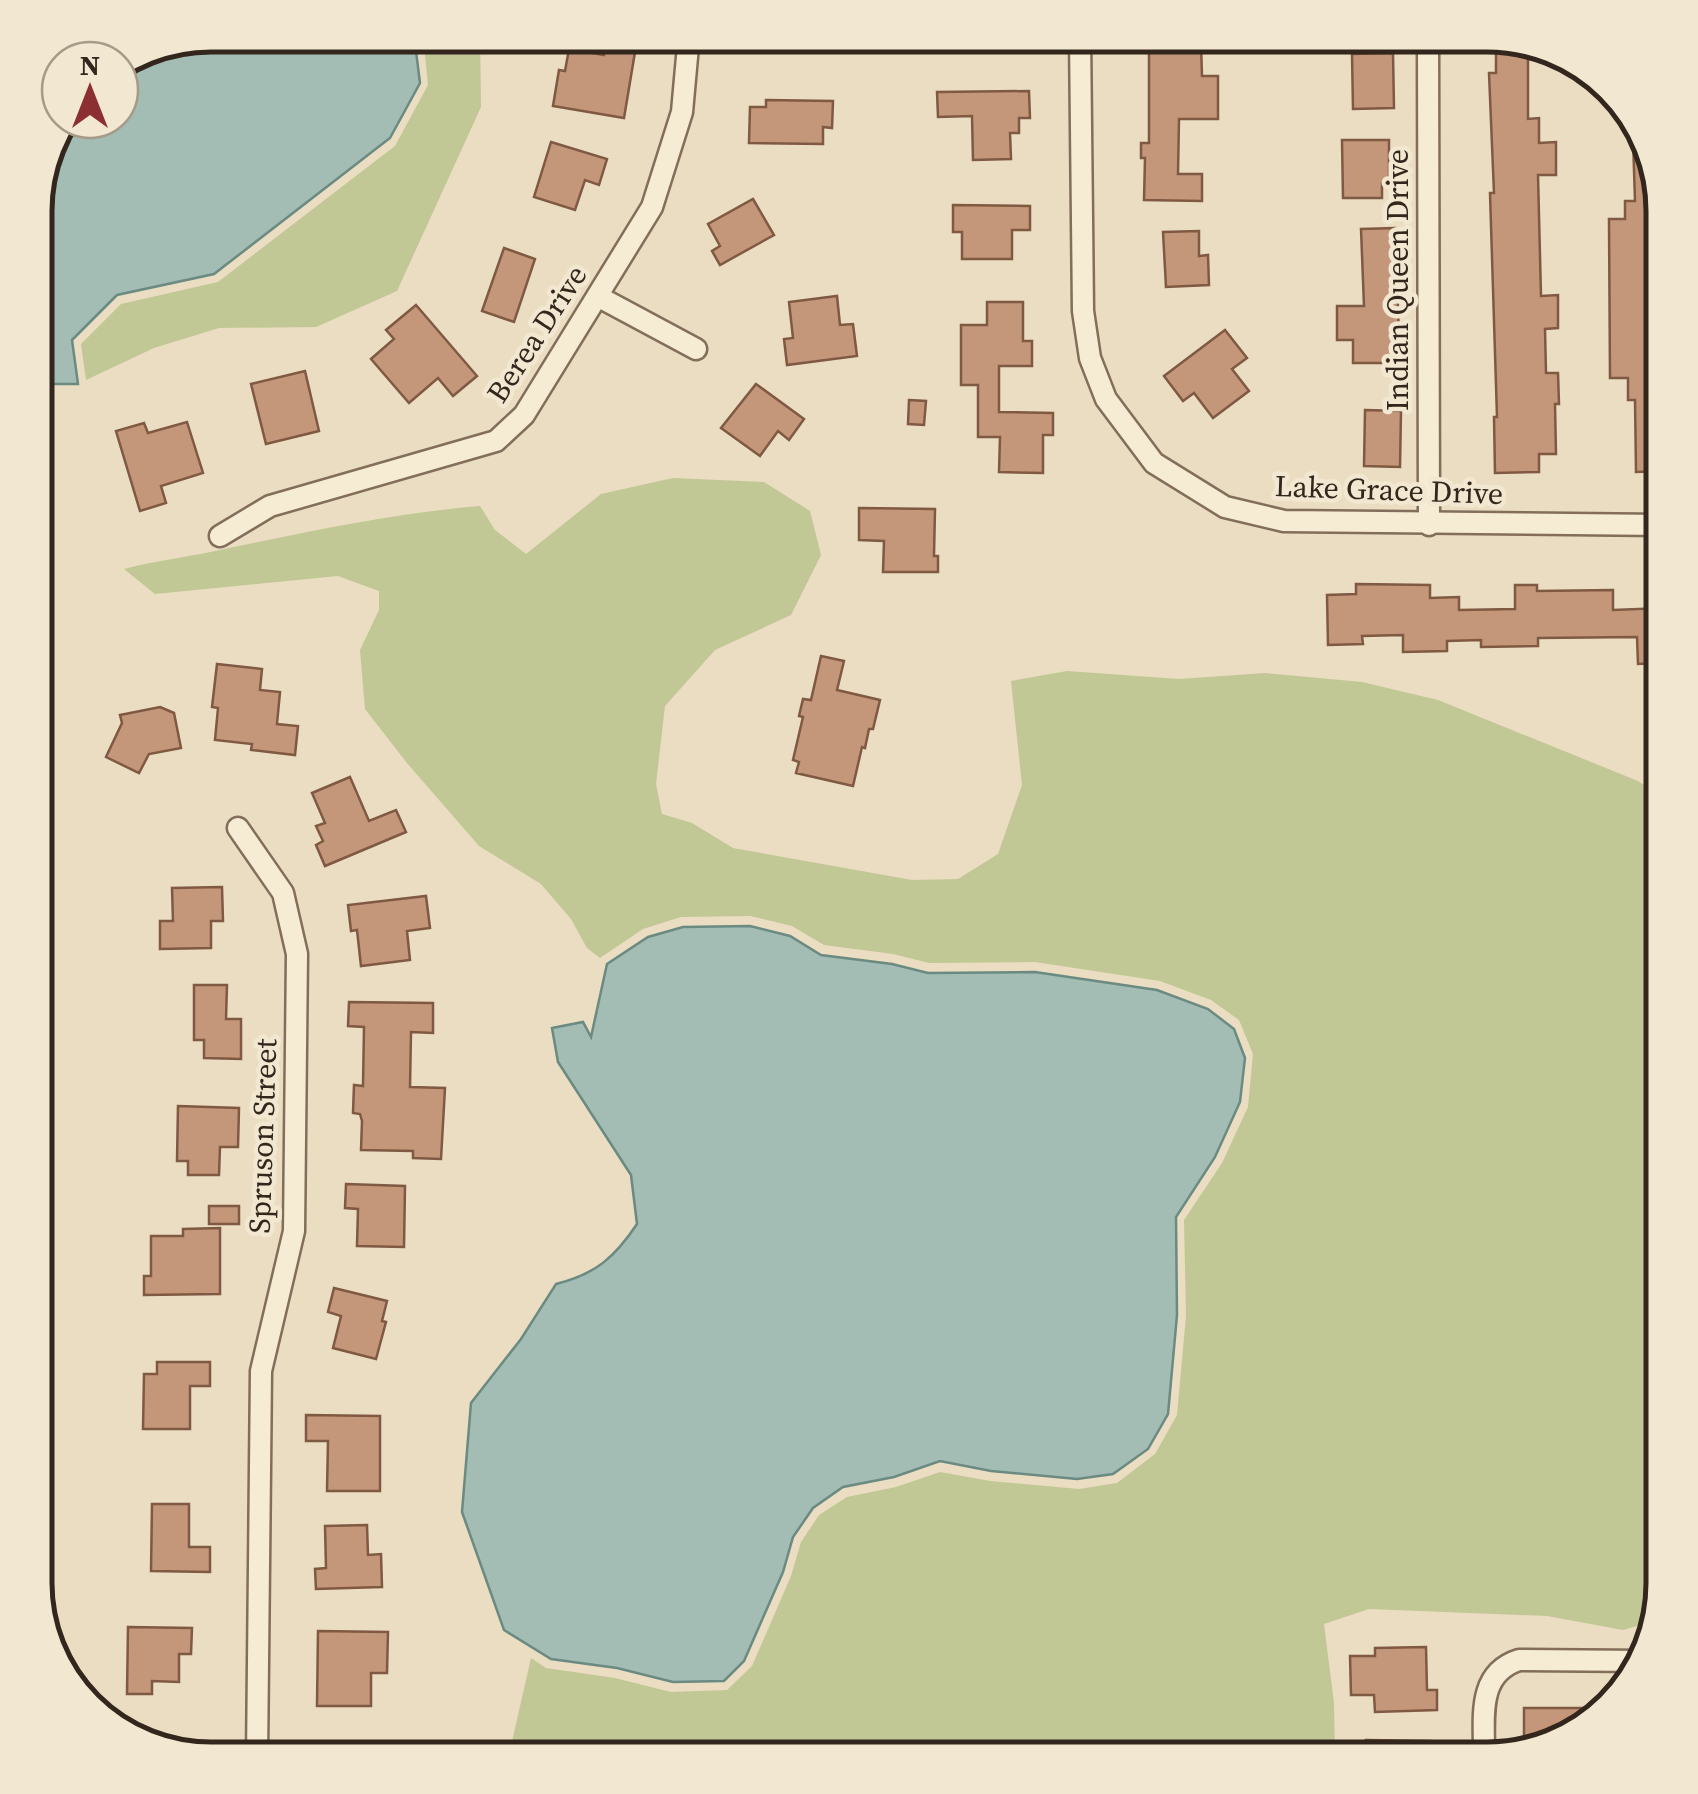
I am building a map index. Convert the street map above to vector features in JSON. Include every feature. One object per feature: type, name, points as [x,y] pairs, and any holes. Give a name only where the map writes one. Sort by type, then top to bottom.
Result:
[{"type":"street","name":"Berea Drive","points":[[220,536],[270,506],[496,441],[524,416],[652,208],[682,112],[687,52]]},
{"type":"street","name":"Lake Grace Drive","points":[[1080,53],[1083,310],[1090,358],[1106,400],[1154,463],[1225,507],[1284,521],[1646,525]]},
{"type":"street","name":"Indian Queen Drive","points":[[1428,53],[1429,524]]},
{"type":"street","points":[[598,297],[696,348]]},
{"type":"street","name":"Spruson Street","points":[[238,828],[283,894],[297,954],[294,1231],[261,1371],[257,1742]]},
{"type":"street","points":[[1484,1742],[1488,1684],[1505,1664],[1519,1660],[1624,1661]]},
{"type":"green space","points":[[425,52],[480,52],[481,107],[397,291],[316,327],[219,328],[154,348],[86,380],[81,344],[121,304],[218,282],[395,146],[428,85]]},
{"type":"green space","points":[[673,478],[764,482],[810,511],[821,555],[791,615],[715,650],[665,706],[656,784],[662,814],[692,823],[733,848],[912,880],[958,879],[998,854],[1022,785],[1011,681],[1067,671],[1179,679],[1265,673],[1362,682],[1438,700],[1646,786],[1646,1582],[1639,1625],[1623,1630],[1547,1616],[1369,1609],[1324,1624],[1335,1742],[512,1742],[531,1658],[546,1668],[615,1678],[671,1692],[727,1690],[752,1666],[791,1576],[801,1542],[819,1515],[847,1497],[896,1487],[940,1472],[1079,1489],[1117,1483],[1155,1454],[1177,1415],[1186,1316],[1184,1220],[1222,1163],[1248,1107],[1253,1054],[1239,1020],[1211,1000],[1160,981],[1035,962],[929,963],[824,945],[792,926],[751,916],[681,917],[643,929],[600,958],[587,948],[571,919],[541,884],[479,846],[365,709],[360,650],[379,610],[379,591],[338,576],[155,594],[124,569],[354,523],[480,506],[495,530],[526,554],[601,494]]},
{"type":"water","points":[[212,52],[416,52],[420,83],[390,138],[214,274],[117,295],[72,340],[78,384],[53,384],[53,201],[69,141],[140,140],[140,70],[181,56]]},
{"type":"water","points":[[750,926],[790,936],[821,955],[928,973],[1035,972],[1157,990],[1208,1009],[1234,1029],[1245,1058],[1240,1102],[1215,1157],[1176,1217],[1177,1315],[1168,1414],[1148,1449],[1113,1474],[1077,1479],[991,1471],[940,1461],[894,1477],[843,1487],[813,1508],[793,1537],[783,1572],[744,1661],[724,1681],[673,1682],[617,1668],[551,1659],[504,1630],[462,1512],[471,1403],[521,1339],[556,1284],[603,1263],[637,1224],[631,1175],[558,1062],[552,1028],[583,1022],[591,1037],[607,964],[648,937],[683,927]]},
{"type":"building","points":[[568,52],[635,52],[624,118],[553,106],[559,70],[565,71]]},
{"type":"building","points":[[1149,53],[1201,53],[1202,76],[1218,76],[1218,119],[1179,119],[1178,174],[1202,174],[1202,201],[1144,200],[1145,158],[1141,158],[1141,143],[1149,143]]},
{"type":"building","points":[[1393,53],[1394,108],[1353,109],[1352,54]]},
{"type":"building","points":[[1496,53],[1528,58],[1528,119],[1539,118],[1539,143],[1556,142],[1556,175],[1538,175],[1541,296],[1558,295],[1558,328],[1545,329],[1546,373],[1558,373],[1559,404],[1555,404],[1556,454],[1539,454],[1539,472],[1495,473],[1490,193],[1494,193],[1489,73],[1496,73]]},
{"type":"building","points":[[1029,91],[1030,118],[1019,118],[1019,133],[1010,133],[1011,159],[973,160],[972,116],[938,117],[937,92]]},
{"type":"building","points":[[766,100],[833,101],[832,128],[823,127],[823,144],[749,143],[750,107],[766,107]]},
{"type":"building","points":[[1342,140],[1389,140],[1389,183],[1382,183],[1382,198],[1343,198]]},
{"type":"building","points":[[551,142],[607,159],[599,185],[585,180],[575,210],[534,197]]},
{"type":"building","points":[[1633,153],[1646,212],[1646,472],[1636,472],[1635,400],[1628,400],[1628,378],[1610,378],[1609,219],[1625,219],[1625,201],[1635,201]]},
{"type":"building","points":[[753,199],[774,235],[720,265],[712,251],[720,246],[708,224]]},
{"type":"building","points":[[953,205],[1030,206],[1030,230],[1012,230],[1012,259],[962,259],[962,232],[953,232]]},
{"type":"building","points":[[1395,228],[1400,363],[1353,363],[1353,340],[1337,340],[1337,306],[1364,306],[1361,229]]},
{"type":"building","points":[[1199,231],[1199,256],[1208,255],[1209,285],[1166,287],[1163,232]]},
{"type":"building","points":[[504,248],[535,259],[514,322],[482,311]]},
{"type":"building","points":[[837,296],[840,325],[853,324],[857,356],[787,365],[784,339],[793,338],[789,302]]},
{"type":"building","points":[[987,302],[1023,302],[1023,341],[1032,341],[1032,366],[999,366],[999,412],[1053,413],[1053,435],[1043,435],[1043,473],[999,472],[1000,437],[978,437],[978,385],[961,385],[961,325],[987,325]]},
{"type":"building","points":[[416,305],[477,376],[453,396],[438,378],[409,403],[371,359],[394,339],[386,330]]},
{"type":"building","points":[[1225,330],[1247,358],[1232,369],[1249,391],[1213,418],[1194,393],[1183,401],[1164,376]]},
{"type":"building","points":[[305,371],[319,431],[266,444],[251,384]]},
{"type":"building","points":[[756,384],[804,419],[789,440],[778,431],[760,456],[721,428]]},
{"type":"building","points":[[909,400],[926,401],[924,425],[908,424]]},
{"type":"building","points":[[1365,410],[1401,411],[1400,467],[1364,466]]},
{"type":"building","points":[[187,422],[203,473],[161,486],[166,503],[140,511],[116,431],[144,423],[148,433]]},
{"type":"building","points":[[859,508],[935,509],[934,556],[938,556],[938,572],[883,572],[884,541],[859,540]]},
{"type":"building","points":[[1356,584],[1430,585],[1430,598],[1459,597],[1459,610],[1515,609],[1515,585],[1537,585],[1537,591],[1613,590],[1613,610],[1646,609],[1646,664],[1638,664],[1637,637],[1538,638],[1538,646],[1481,647],[1481,640],[1447,641],[1447,651],[1403,652],[1403,635],[1362,636],[1363,644],[1328,645],[1327,595],[1356,594]]},
{"type":"building","points":[[821,656],[844,661],[837,690],[880,700],[873,729],[869,729],[865,748],[862,747],[853,786],[796,773],[799,762],[793,760],[803,717],[799,716],[803,699],[811,700]]},
{"type":"building","points":[[217,664],[262,669],[260,690],[280,692],[277,724],[298,726],[295,755],[251,750],[252,744],[215,740],[218,708],[212,707]]},
{"type":"building","points":[[160,707],[174,713],[181,748],[149,754],[139,773],[106,757],[122,723],[120,715]]},
{"type":"building","points":[[350,777],[369,821],[396,810],[406,832],[325,866],[316,845],[323,841],[316,826],[325,823],[312,793]]},
{"type":"building","points":[[222,887],[223,921],[211,921],[211,948],[160,949],[160,921],[173,921],[172,888]]},
{"type":"building","points":[[426,896],[430,928],[407,931],[410,960],[361,966],[357,930],[351,931],[348,905]]},
{"type":"building","points":[[194,985],[227,985],[226,1019],[241,1019],[241,1059],[204,1058],[204,1040],[194,1040]]},
{"type":"building","points":[[349,1002],[433,1003],[433,1033],[411,1032],[410,1087],[445,1088],[441,1159],[413,1158],[413,1151],[361,1150],[362,1121],[360,1114],[353,1113],[354,1085],[363,1086],[364,1027],[348,1026]]},
{"type":"building","points":[[178,1106],[239,1108],[238,1147],[220,1147],[219,1175],[188,1175],[188,1161],[177,1161]]},
{"type":"building","points":[[346,1184],[405,1186],[404,1247],[357,1246],[358,1209],[345,1208]]},
{"type":"building","points":[[209,1206],[239,1206],[239,1224],[209,1224]]},
{"type":"building","points":[[220,1228],[220,1294],[144,1295],[144,1276],[151,1276],[151,1236],[183,1236],[183,1229]]},
{"type":"building","points":[[334,1288],[387,1301],[376,1359],[333,1348],[341,1316],[328,1312]]},
{"type":"building","points":[[157,1362],[210,1362],[210,1386],[190,1386],[190,1429],[143,1429],[144,1374],[157,1374]]},
{"type":"building","points":[[306,1415],[380,1416],[380,1491],[327,1491],[328,1441],[306,1441]]},
{"type":"building","points":[[152,1504],[189,1504],[189,1547],[210,1547],[210,1572],[151,1571]]},
{"type":"building","points":[[367,1525],[368,1555],[381,1554],[382,1587],[316,1589],[315,1569],[326,1568],[325,1526]]},
{"type":"building","points":[[128,1627],[192,1628],[191,1654],[179,1654],[179,1682],[152,1681],[152,1694],[127,1694]]},
{"type":"building","points":[[318,1631],[388,1632],[387,1673],[371,1673],[371,1706],[317,1706]]},
{"type":"building","points":[[1426,1647],[1427,1690],[1437,1690],[1437,1710],[1375,1712],[1374,1695],[1351,1695],[1350,1656],[1375,1656],[1375,1648]]},
{"type":"building","points":[[1524,1708],[1584,1708],[1547,1729],[1524,1736]]},
{"type":"building","points":[[1366,1740],[1430,1741],[1430,1742]]}]
